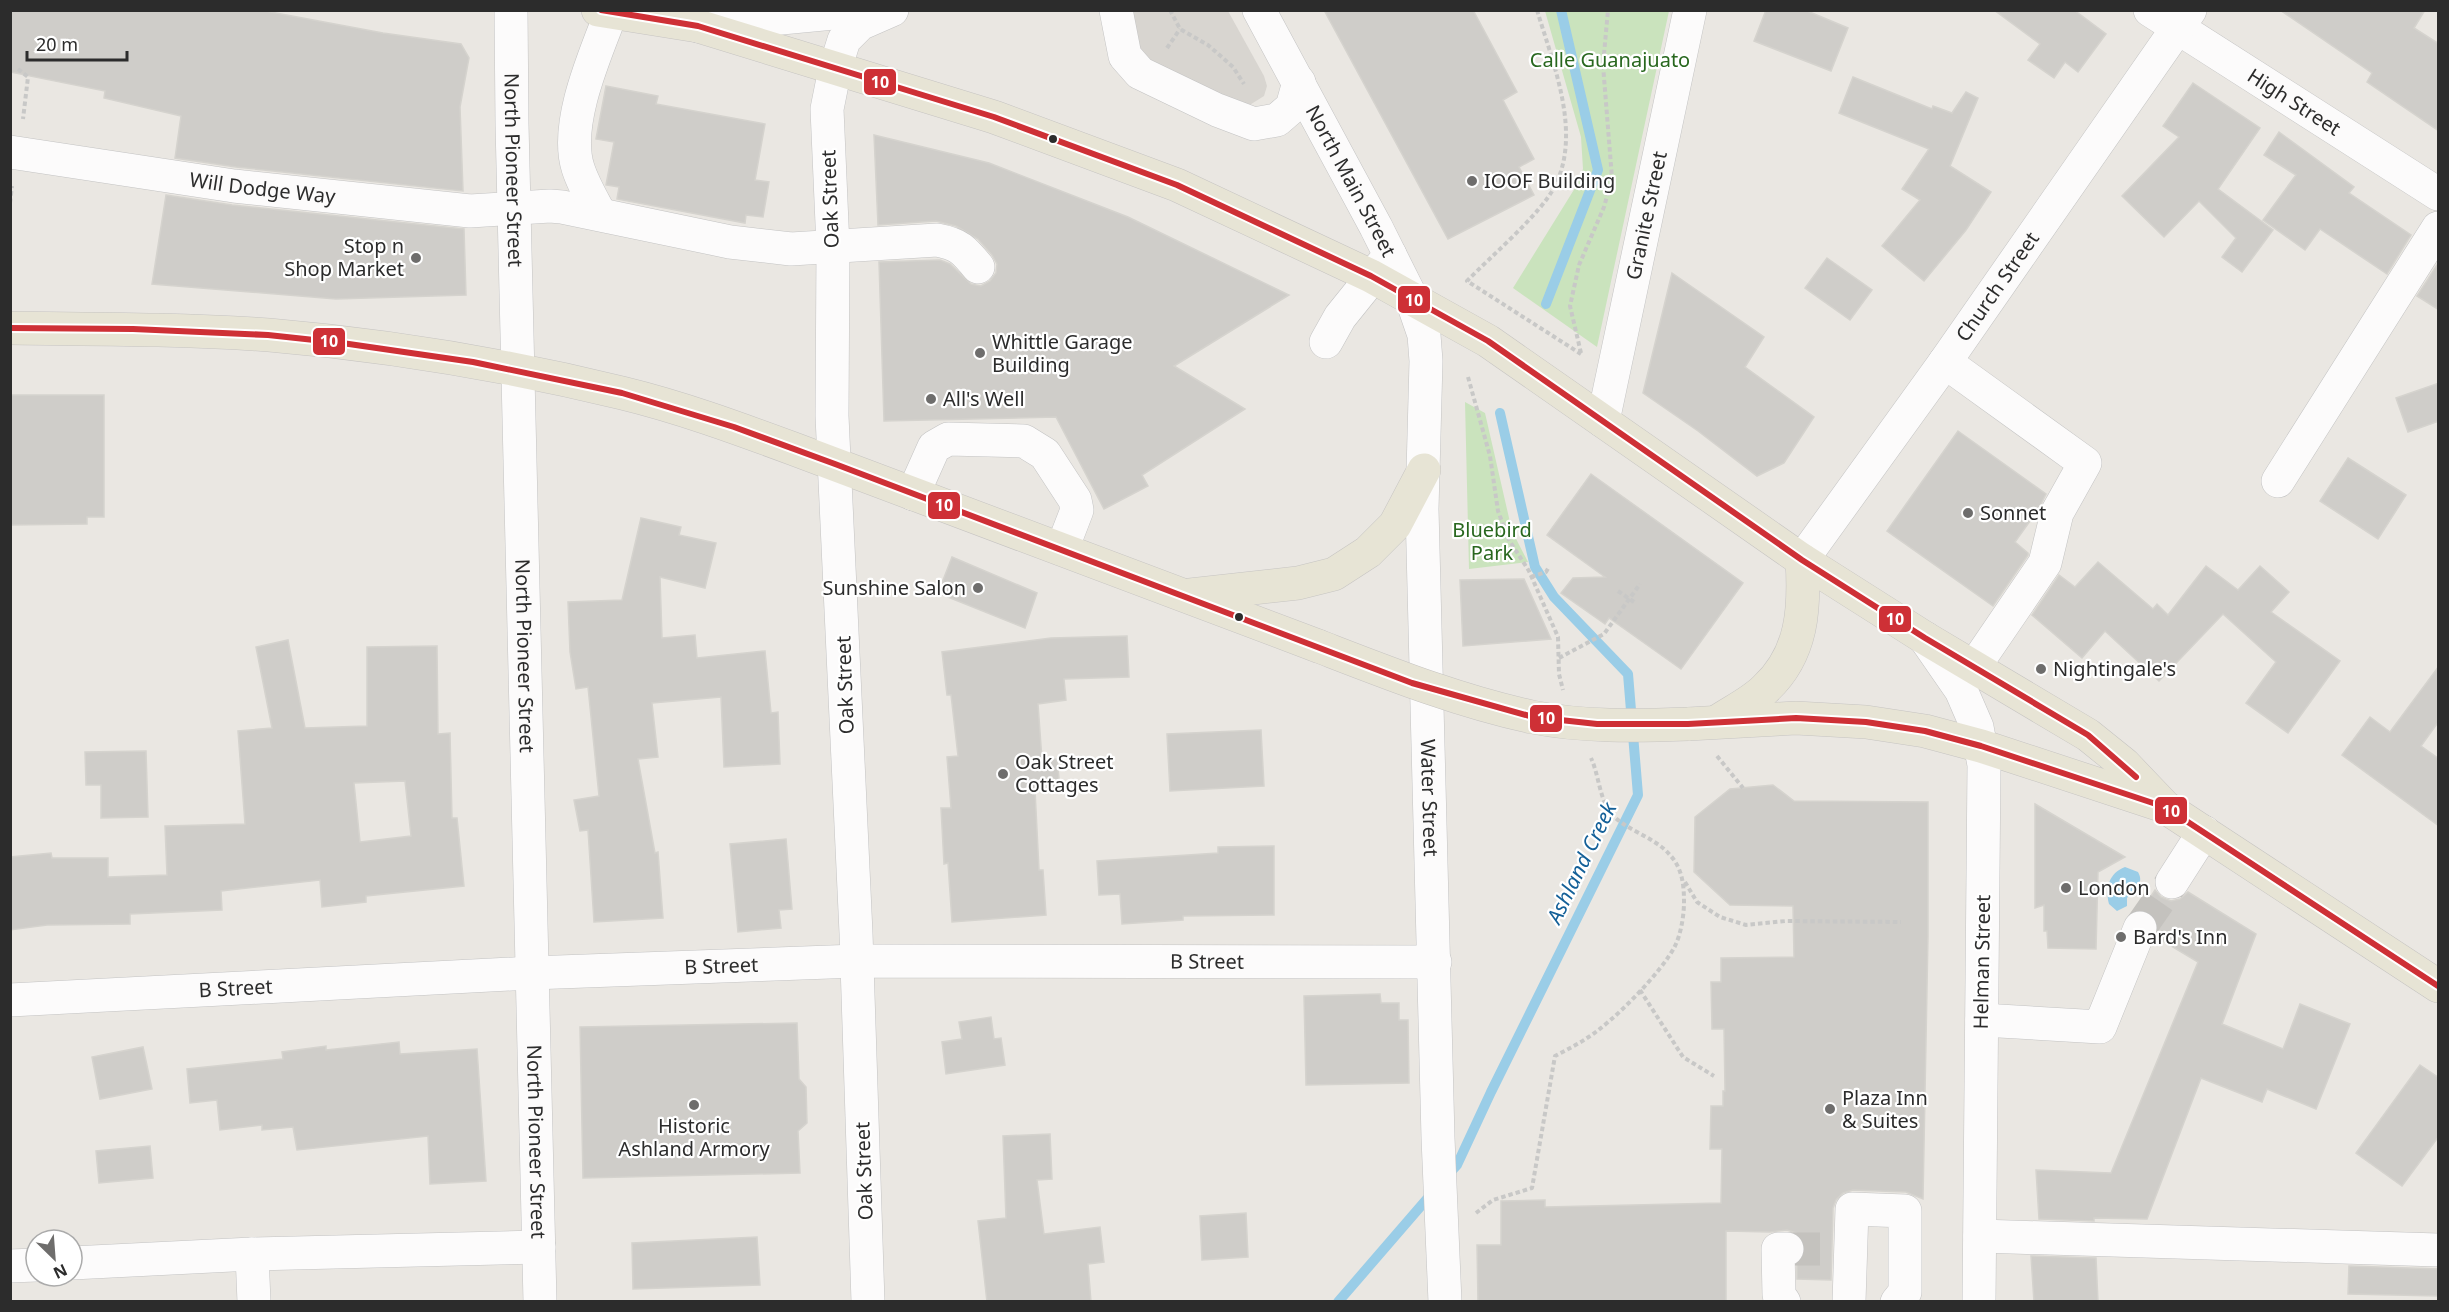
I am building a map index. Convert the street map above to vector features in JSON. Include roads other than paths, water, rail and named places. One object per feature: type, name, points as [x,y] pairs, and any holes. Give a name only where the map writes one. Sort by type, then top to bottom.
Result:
[{"type":"main road","points":[[604,12],[698,26],[994,117],[1177,184],[1380,265],[1411,297],[1488,341],[1802,560],[1925,638],[2088,735],[2124,764],[2165,807],[2439,986]]},
{"type":"main road","points":[[10,328],[133,329],[268,335],[462,360],[622,393],[734,427],[835,464],[1413,683],[1533,717],[1705,731],[1796,718],[1866,722],[1925,731],[1981,746],[2165,807]]},
{"type":"main road","points":[[1185,595],[1298,583],[1334,574],[1368,552],[1395,525],[1424,470]]},
{"type":"main road","points":[[1705,731],[1764,690],[1790,659],[1797,638],[1804,589],[1802,560]]},
{"type":"street","name":"North Pioneer Street","points":[[511,10],[540,1302]]},
{"type":"street","points":[[698,26],[844,12],[892,10]]},
{"type":"street","name":"Oak Street","points":[[868,1302],[857,961],[832,416],[833,247],[827,109],[834,69],[844,40],[860,24],[892,10]]},
{"type":"street","name":"North Main Street","points":[[1116,10],[1125,56],[1140,73],[1226,113],[1254,124],[1277,120],[1292,107],[1299,82]]},
{"type":"street","name":"North Main Street","points":[[1259,10],[1299,82],[1380,265]]},
{"type":"street","name":"Granite Street","points":[[1603,421],[1690,10]]},
{"type":"street","name":"High Street","points":[[2150,10],[2184,19],[2439,194]]},
{"type":"street","points":[[600,214],[577,166],[574,137],[604,12]]},
{"type":"street","name":"Church Street","points":[[1802,560],[1945,362],[2184,19]]},
{"type":"street","name":"Will Dodge Way","points":[[10,152],[234,186],[470,211],[515,210],[550,206],[600,214],[730,242],[791,249],[937,240],[954,243],[966,252],[978,267]]},
{"type":"street","points":[[2278,481],[2439,228]]},
{"type":"street","points":[[1326,342],[1340,317],[1380,265]]},
{"type":"street","name":"Water Street","points":[[1411,297],[1424,335],[1426,352],[1422,509],[1438,1138],[1445,1302]]},
{"type":"street","points":[[1945,362],[2085,463],[2057,513],[2045,563],[1974,667]]},
{"type":"street","points":[[913,494],[934,447],[948,439],[1024,441],[1045,454],[1075,500],[1077,510],[1062,549]]},
{"type":"street","name":"Helman Street","points":[[1925,638],[1961,690],[1977,727],[1984,765],[1979,1302]]},
{"type":"street","points":[[2172,882],[2204,832]]},
{"type":"street","points":[[1982,1020],[2100,1027],[2140,928]]},
{"type":"street","name":"B Street","points":[[10,1000],[531,973],[857,961],[1435,962]]},
{"type":"street","points":[[1849,1302],[1846,1248],[1852,1209],[1905,1211],[1905,1292],[1897,1302]]},
{"type":"street","points":[[1980,1236],[2439,1250]]},
{"type":"street","points":[[84,1262],[252,1254],[538,1247]]},
{"type":"street","points":[[1784,1302],[1779,1295],[1778,1249],[1787,1249]]},
{"type":"street","points":[[252,1254],[254,1302]]},
{"type":"water","points":[[2125,867],[2138,872],[2140,880],[2138,887],[2127,898],[2127,906],[2117,911],[2109,904],[2108,887],[2115,873]]},
{"type":"waterway","name":"Ashland Creek","points":[[1546,304],[1598,170],[1561,10]]},
{"type":"waterway","name":"Ashland Creek","points":[[1447,1176],[1457,1165],[1638,795],[1628,674],[1554,597],[1535,567],[1500,413]]},
{"type":"waterway","name":"Ashland Creek","points":[[1338,1302],[1433,1192]]},
{"type":"tunnel","points":[[2140,928],[2172,882]]},
{"type":"tunnel","points":[[1787,1249],[1842,1249]]},
{"type":"place","name":"IOOF Building","points":[[1472,181]]},
{"type":"place","name":"Stop n Shop Market","points":[[416,258]]},
{"type":"place","name":"Whittle Garage Building","points":[[980,353]]},
{"type":"place","name":"All's Well","points":[[931,399]]},
{"type":"place","name":"Sonnet","points":[[1968,513]]},
{"type":"place","name":"Sunshine Salon","points":[[978,588]]},
{"type":"place","name":"Nightingale's","points":[[2041,669]]},
{"type":"place","name":"Oak Street Cottages","points":[[1003,774]]},
{"type":"place","name":"London","points":[[2066,888]]},
{"type":"place","name":"Bard's Inn","points":[[2121,937]]},
{"type":"place","name":"Historic Ashland Armory","points":[[694,1105]]},
{"type":"place","name":"Plaza Inn & Suites","points":[[1830,1109]]},
{"type":"park label","name":"Calle Guanajuato","points":[[1610,60]]},
{"type":"park label","name":"Bluebird Park","points":[[1492,542]]}]
